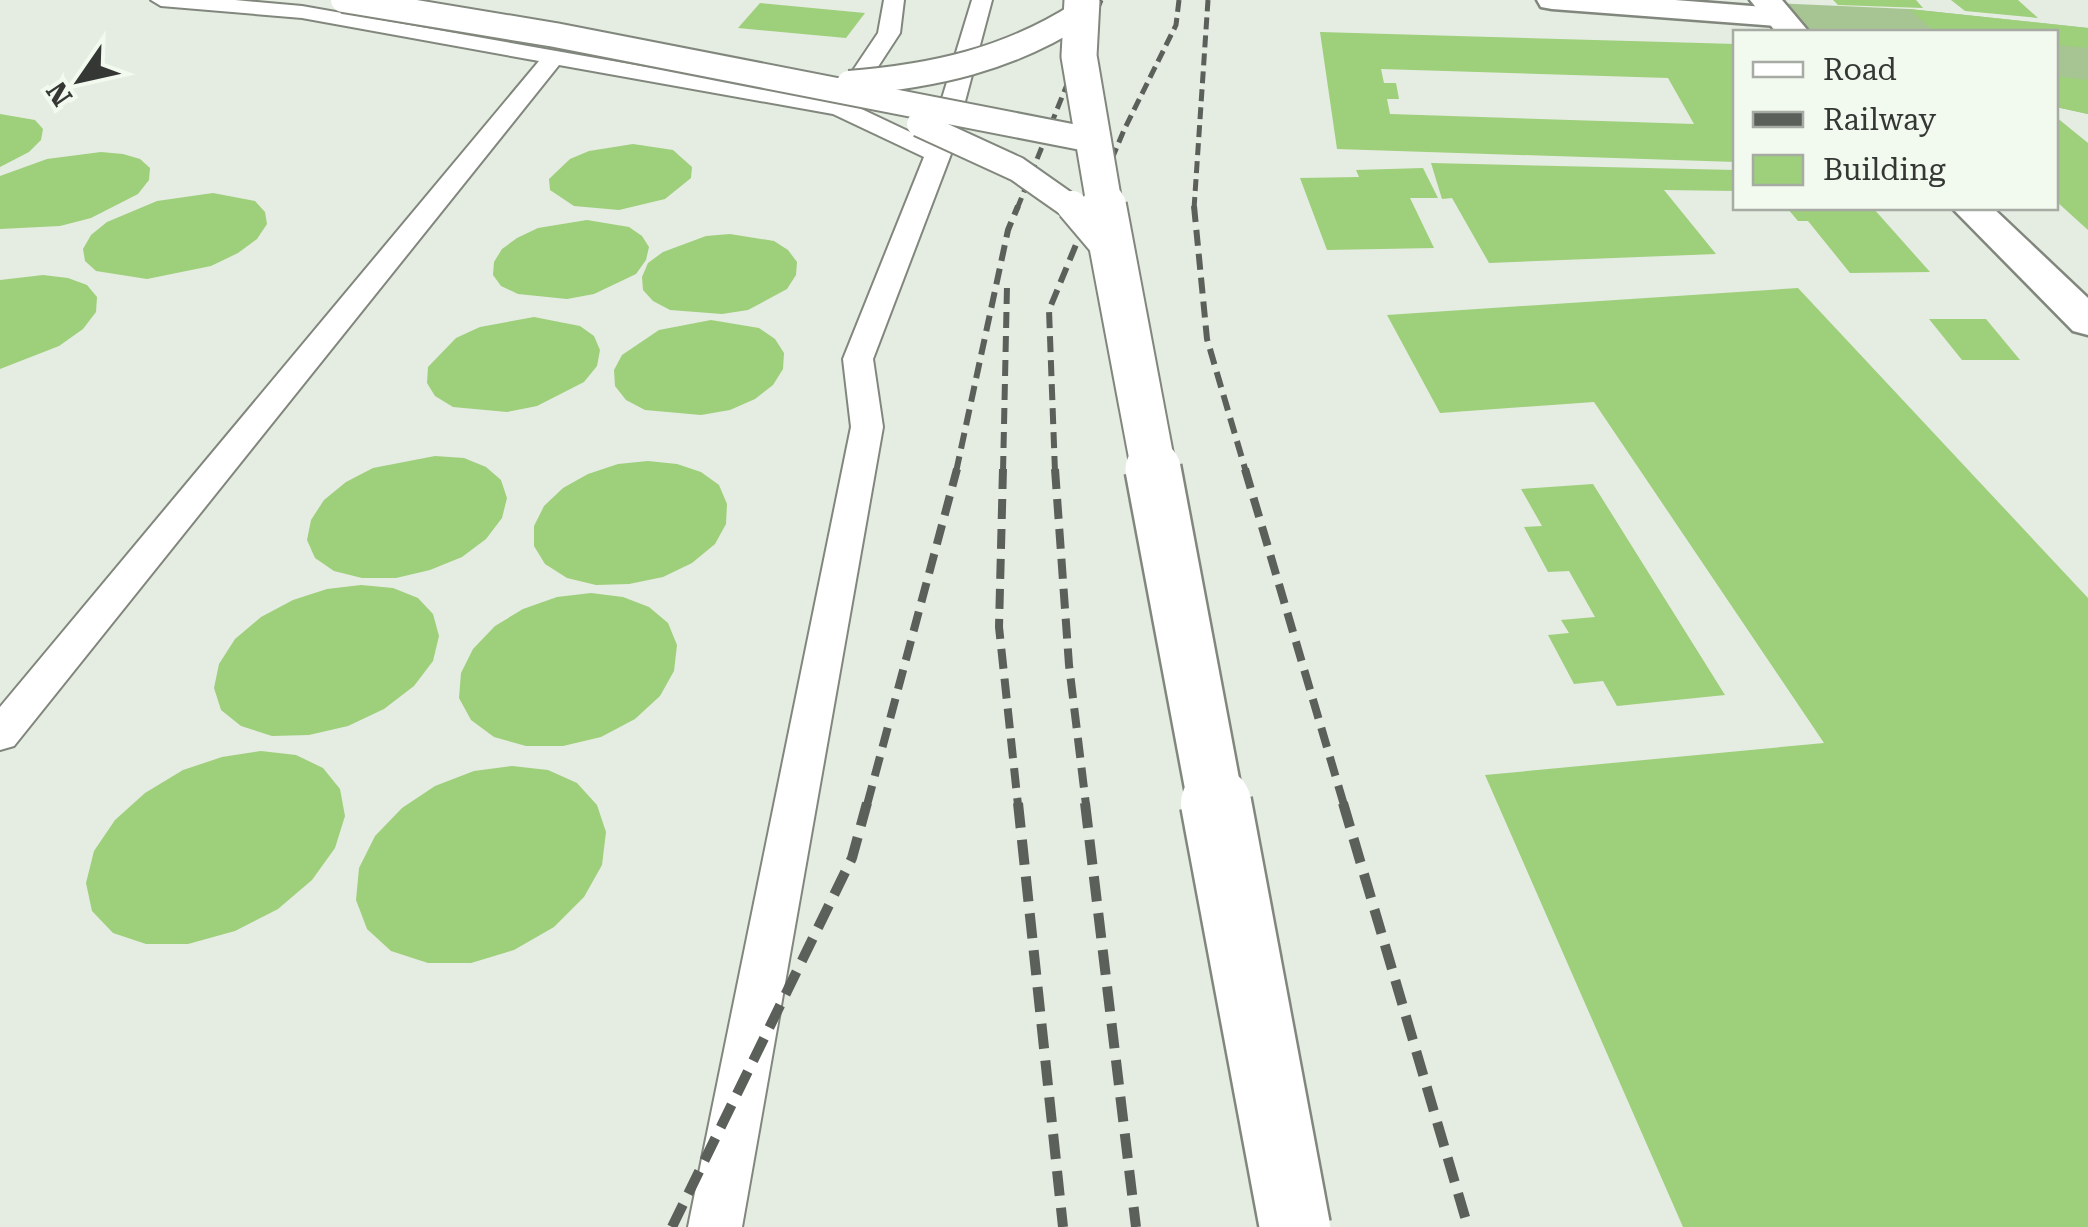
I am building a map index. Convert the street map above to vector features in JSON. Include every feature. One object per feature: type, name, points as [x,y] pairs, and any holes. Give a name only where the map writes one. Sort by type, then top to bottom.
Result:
[{"type":"street","points":[[1552,0],[1779,16]]},
{"type":"street","points":[[1081,6],[1078,56],[1092,140],[1295,1227]]},
{"type":"street","points":[[1973,210],[2088,322]]},
{"type":"lane","points":[[161,0],[302,12],[838,108],[938,154]]},
{"type":"lane","points":[[343,0],[554,34],[1092,140]]},
{"type":"lane","points":[[838,108],[889,32],[894,0]]},
{"type":"lane","points":[[715,1227],[867,427],[858,359],[938,154],[982,0]]},
{"type":"lane","points":[[807,86],[935,73],[1007,57],[1044,40],[1081,6]]},
{"type":"lane","points":[[0,735],[553,58]]},
{"type":"lane","points":[[807,86],[948,134],[1018,169],[1072,206],[1116,258]]},
{"type":"green space","points":[[1770,3],[1909,9],[2088,28],[2088,114],[2058,107],[2058,30],[1794,30]]},
{"type":"building","points":[[1833,0],[1916,0],[1923,8],[1838,5]]},
{"type":"building","points":[[1951,0],[2018,0],[2038,18],[1965,11]]},
{"type":"building","points":[[760,3],[865,13],[846,38],[738,28]]},
{"type":"building","points":[[1909,9],[2088,28],[2088,48],[2058,45],[2058,30],[1933,30]]},
{"type":"building","points":[[1320,32],[1733,44],[1733,162],[1337,149]],"holes":[[[1381,69],[1668,78],[1694,124],[1390,114],[1387,99],[1399,99],[1396,83],[1384,83]]]},
{"type":"building","points":[[2058,76],[2088,80],[2088,114],[2058,107]]},
{"type":"building","points":[[0,114],[35,120],[43,129],[41,140],[29,152],[0,167]]},
{"type":"building","points":[[2058,119],[2088,143],[2088,230],[2058,203]]},
{"type":"building","points":[[633,144],[673,150],[692,167],[691,178],[665,199],[619,210],[574,206],[550,190],[549,179],[570,159],[589,151]]},
{"type":"building","points":[[101,152],[140,159],[150,168],[149,180],[138,194],[91,218],[60,226],[0,229],[0,176],[47,159]]},
{"type":"building","points":[[1431,163],[1733,170],[1733,191],[1664,190],[1716,254],[1489,263],[1452,198],[1442,199]]},
{"type":"building","points":[[1423,168],[1438,198],[1410,198],[1434,248],[1327,250],[1300,178],[1359,177],[1356,170]]},
{"type":"building","points":[[213,193],[255,201],[265,212],[267,224],[257,239],[238,253],[211,266],[147,279],[96,271],[85,261],[83,249],[91,235],[107,222],[157,201]]},
{"type":"building","points":[[1789,210],[1875,210],[1930,272],[1850,273],[1808,221],[1798,221]]},
{"type":"building","points":[[587,220],[629,227],[642,236],[649,247],[636,274],[594,294],[567,299],[518,294],[501,286],[493,275],[494,262],[502,249],[517,238],[538,228]]},
{"type":"building","points":[[730,234],[774,241],[788,250],[797,262],[796,275],[787,289],[748,310],[722,314],[670,310],[643,290],[642,277],[648,263],[663,252],[706,236]]},
{"type":"building","points":[[43,275],[87,285],[97,297],[96,312],[83,329],[59,346],[0,369],[0,280]]},
{"type":"building","points":[[1798,288],[2088,598],[2088,1227],[1683,1227],[1485,775],[1824,743],[1594,402],[1440,413],[1387,315]]},
{"type":"building","points":[[534,317],[580,326],[594,336],[600,350],[597,366],[584,382],[537,406],[507,412],[453,407],[435,396],[427,383],[428,367],[456,338],[480,327]]},
{"type":"building","points":[[1929,319],[1986,319],[2020,360],[1962,360]]},
{"type":"building","points":[[711,320],[759,328],[775,339],[784,353],[783,369],[773,385],[755,399],[730,410],[701,415],[645,410],[626,400],[615,386],[614,370],[622,355],[659,330]]},
{"type":"building","points":[[435,456],[464,458],[486,467],[501,480],[507,498],[502,518],[486,539],[462,557],[396,578],[362,578],[334,571],[315,558],[307,540],[311,520],[324,500],[346,482],[373,468]]},
{"type":"building","points":[[648,461],[701,472],[719,485],[727,504],[726,524],[715,544],[692,563],[663,577],[629,584],[596,585],[567,578],[545,564],[534,546],[534,526],[544,506],[563,488],[588,474],[618,464]]},
{"type":"building","points":[[1593,484],[1725,695],[1617,706],[1603,681],[1574,684],[1548,635],[1569,633],[1561,620],[1595,617],[1569,571],[1548,572],[1524,527],[1542,526],[1521,489]]},
{"type":"building","points":[[361,585],[393,588],[418,598],[433,614],[439,636],[433,661],[414,686],[384,709],[348,726],[309,735],[272,736],[241,726],[221,710],[214,688],[219,664],[235,639],[261,617],[293,600],[327,589]]},
{"type":"building","points":[[591,593],[623,597],[649,607],[668,623],[677,645],[674,671],[660,696],[635,719],[601,737],[563,746],[526,746],[494,737],[471,720],[459,698],[461,673],[473,649],[495,626],[523,609],[557,597]]},
{"type":"building","points":[[261,751],[296,755],[323,768],[340,789],[345,816],[335,848],[312,880],[278,909],[235,931],[188,944],[146,944],[113,933],[92,911],[86,883],[94,851],[115,820],[145,793],[183,770],[222,757]]},
{"type":"building","points":[[512,766],[548,770],[577,783],[597,805],[606,832],[602,865],[584,897],[554,927],[514,950],[471,963],[428,963],[391,951],[367,929],[356,900],[359,868],[375,836],[402,808],[435,786],[474,771]]},
{"type":"railway","points":[[1017,209],[1101,0]]},
{"type":"railway","points":[[1091,209],[1124,130],[1176,25],[1179,0]]},
{"type":"railway","points":[[1194,207],[1208,0]]},
{"type":"railway","points":[[956,472],[1008,230],[1018,206]]},
{"type":"railway","points":[[1055,472],[1049,310],[1092,206]]},
{"type":"railway","points":[[1194,207],[1207,339],[1246,472]]},
{"type":"railway","points":[[1003,472],[1007,286]]},
{"type":"railway","points":[[867,805],[957,469]]},
{"type":"railway","points":[[1003,469],[999,627],[1018,805]]},
{"type":"railway","points":[[1055,469],[1069,665],[1086,805]]},
{"type":"railway","points":[[1245,469],[1344,805]]},
{"type":"railway","points":[[672,1227],[852,858],[867,803]]},
{"type":"railway","points":[[1018,803],[1063,1227]]},
{"type":"railway","points":[[1085,803],[1136,1227]]},
{"type":"railway","points":[[1343,803],[1468,1227]]}]
